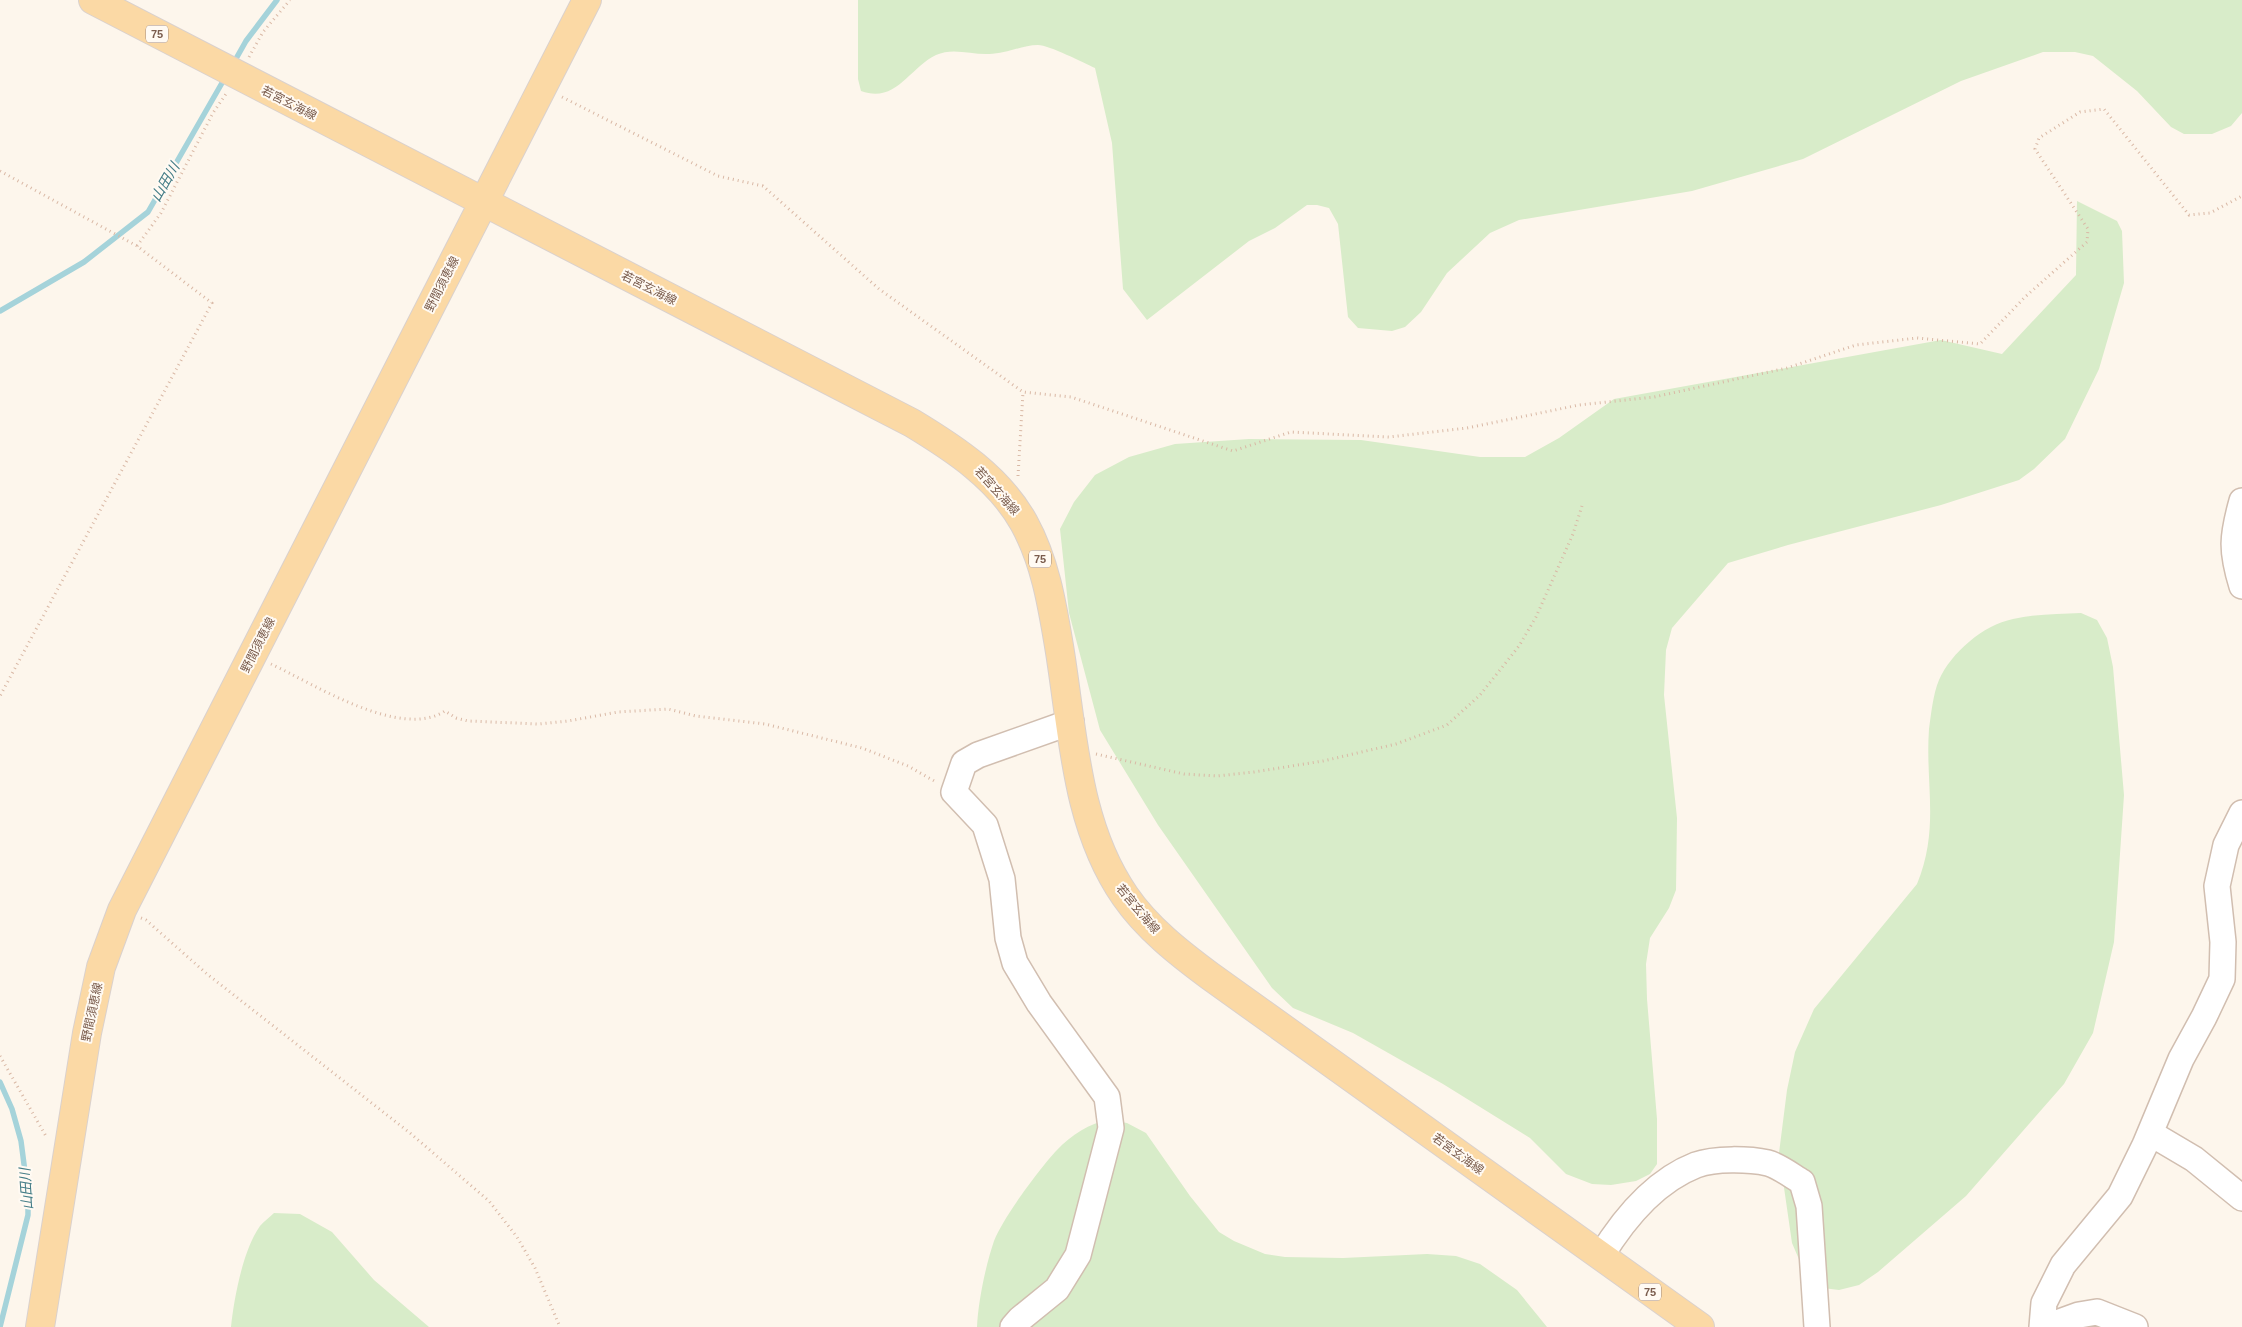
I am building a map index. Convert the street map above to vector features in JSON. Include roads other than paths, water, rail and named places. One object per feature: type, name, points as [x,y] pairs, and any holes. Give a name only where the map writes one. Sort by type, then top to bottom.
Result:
[{"type":"main road","name":"若宮玄海線","points":[[93,0],[912,423],[957,451],[988,478],[1013,506],[1023,522],[1039,557],[1052,602],[1086,810],[1095,838],[1114,880],[1126,898],[1170,947],[1700,1327]]},
{"type":"main road","name":"野間須恵線","points":[[40,1327],[87,1033],[102,967],[122,910],[587,0]]},
{"type":"street","points":[[2242,501],[2235,526],[2234,558],[2242,586]]},
{"type":"street","points":[[1013,1327],[1057,1289],[1078,1255],[1110,1128],[1107,1097],[1039,1003],[1015,963],[1008,938],[1002,879],[985,825],[954,792],[964,763],[978,755],[1071,722]]},
{"type":"street","points":[[2042,1327],[2044,1303],[2064,1265],[2120,1196],[2150,1133],[2181,1058],[2204,1017],[2222,979],[2223,942],[2217,886],[2226,845],[2242,813]]},
{"type":"street","points":[[2150,1133],[2194,1159],[2242,1198]]},
{"type":"street","points":[[1601,1256],[1615,1232],[1658,1187],[1697,1165],[1730,1160],[1770,1163],[1802,1182],[1809,1206],[1817,1327]]},
{"type":"street","points":[[2046,1327],[2098,1312],[2135,1327]]},
{"type":"waterway","name":"山田川","points":[[233,64],[246,41],[277,0]]},
{"type":"waterway","name":"山田川","points":[[0,311],[84,262],[148,212],[226,76]]},
{"type":"waterway","name":"山田川","points":[[0,1082],[12,1109],[21,1141],[28,1195],[28,1215],[0,1327]]}]
